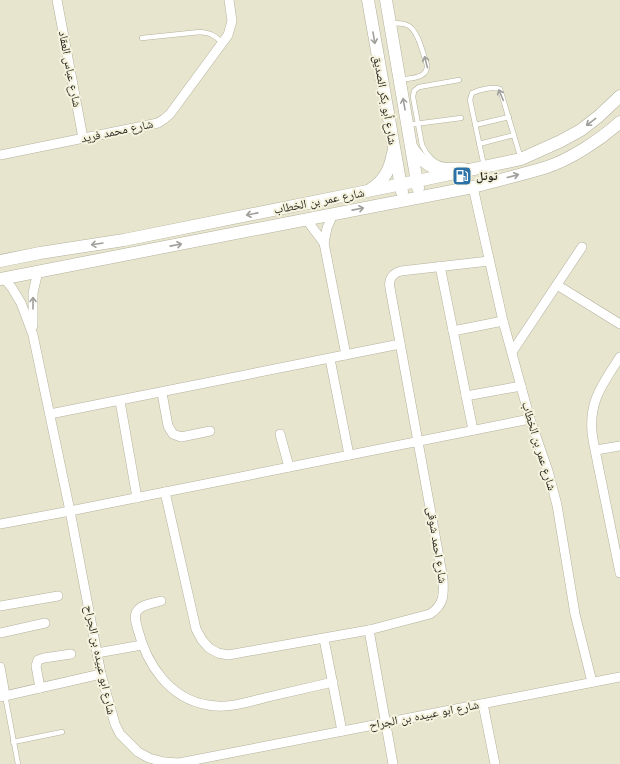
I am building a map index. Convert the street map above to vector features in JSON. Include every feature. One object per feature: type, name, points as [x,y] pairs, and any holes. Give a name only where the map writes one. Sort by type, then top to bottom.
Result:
[{"type":"street","name":"شارع عباس العقاد","points":[[57,0],[83,138]]},
{"type":"street","name":"شارع محمد فريد","points":[[0,155],[158,123],[164,119],[170,114],[231,29],[232,22],[229,0]]},
{"type":"street","name":"شارع أبو بكر الصديق","points":[[368,0],[403,200]]},
{"type":"street","name":"شارع أبو بكر الصديق","points":[[386,0],[400,80],[413,125],[411,146],[420,197]]},
{"type":"street","name":"شارع عمر بن الخطاب","points":[[0,261],[40,253],[124,240],[520,159],[561,141],[581,130],[599,116],[620,96]]},
{"type":"street","name":"شارع عمر بن الخطاب","points":[[2,278],[403,200],[473,188],[545,168],[564,159],[612,129],[620,122]]},
{"type":"street","points":[[411,146],[426,164],[438,170],[454,173]]},
{"type":"street","points":[[370,190],[380,183],[387,173],[394,150]]},
{"type":"street","name":"شارع عمر بن الخطاب","points":[[473,188],[512,352],[530,419],[548,471],[557,506],[575,614],[592,682]]},
{"type":"street","points":[[332,214],[324,243],[346,355]]},
{"type":"street","points":[[306,219],[324,243]]},
{"type":"street","points":[[144,235],[141,240],[141,244],[147,251]]},
{"type":"street","points":[[124,240],[130,246],[127,254]]},
{"type":"street","points":[[512,352],[582,246]]},
{"type":"street","points":[[473,430],[440,266],[490,261]]},
{"type":"street","name":"شارع احمد شوقى","points":[[165,492],[196,629],[202,640],[209,648],[218,653],[228,655],[324,639],[369,630],[430,614],[437,610],[444,594],[443,579],[389,285],[391,278],[398,272],[440,266]]},
{"type":"street","name":"شارع ابو عبيده بن الجراح","points":[[33,335],[33,293],[38,271]]},
{"type":"street","name":"شارع ابو عبيده بن الجراح","points":[[2,278],[12,288],[21,303],[33,335],[70,511],[101,674],[115,724],[120,734],[138,752],[149,758],[164,762],[179,763],[620,677]]},
{"type":"street","points":[[557,285],[620,324]]},
{"type":"street","points":[[453,331],[504,321]]},
{"type":"street","points":[[50,414],[162,393],[400,344]]},
{"type":"street","points":[[620,357],[600,390],[592,409],[591,430],[620,573]]},
{"type":"street","points":[[330,358],[349,455]]},
{"type":"street","points":[[466,396],[521,386]]},
{"type":"street","points":[[162,393],[169,429],[173,434],[181,437],[210,431]]},
{"type":"street","points":[[120,401],[137,498]]},
{"type":"street","points":[[0,524],[530,419]]},
{"type":"street","points":[[280,434],[289,467]]},
{"type":"street","points":[[596,450],[620,446]]},
{"type":"street","points":[[0,606],[58,596]]},
{"type":"street","points":[[161,601],[141,608],[136,613],[135,619],[142,645],[152,667],[175,691],[191,701],[207,705],[234,705],[333,682]]},
{"type":"street","points":[[0,633],[45,623]]},
{"type":"street","points":[[369,630],[393,764]]},
{"type":"street","points":[[324,639],[342,731]]},
{"type":"street","points":[[97,653],[142,645]]},
{"type":"street","points":[[40,688],[36,666],[38,660],[71,654]]},
{"type":"street","points":[[0,667],[3,696],[101,674]]},
{"type":"street","points":[[483,704],[495,764]]},
{"type":"lane","points":[[390,23],[406,24],[416,32],[428,68],[421,76],[400,80]]},
{"type":"lane","points":[[142,38],[208,32],[216,36],[222,43]]},
{"type":"lane","points":[[459,80],[420,87],[414,91],[413,125],[422,145],[431,158],[445,165],[461,164],[479,168],[479,144],[470,100],[472,93],[475,91],[494,88],[500,89],[520,159]]},
{"type":"lane","points":[[475,125],[509,117]]},
{"type":"lane","points":[[413,125],[461,118]]},
{"type":"lane","points":[[479,144],[514,135]]},
{"type":"lane","points":[[3,696],[18,764]]},
{"type":"lane","points":[[13,742],[62,732]]},
{"type":"place","name":"توتل","points":[[462,176]]}]
